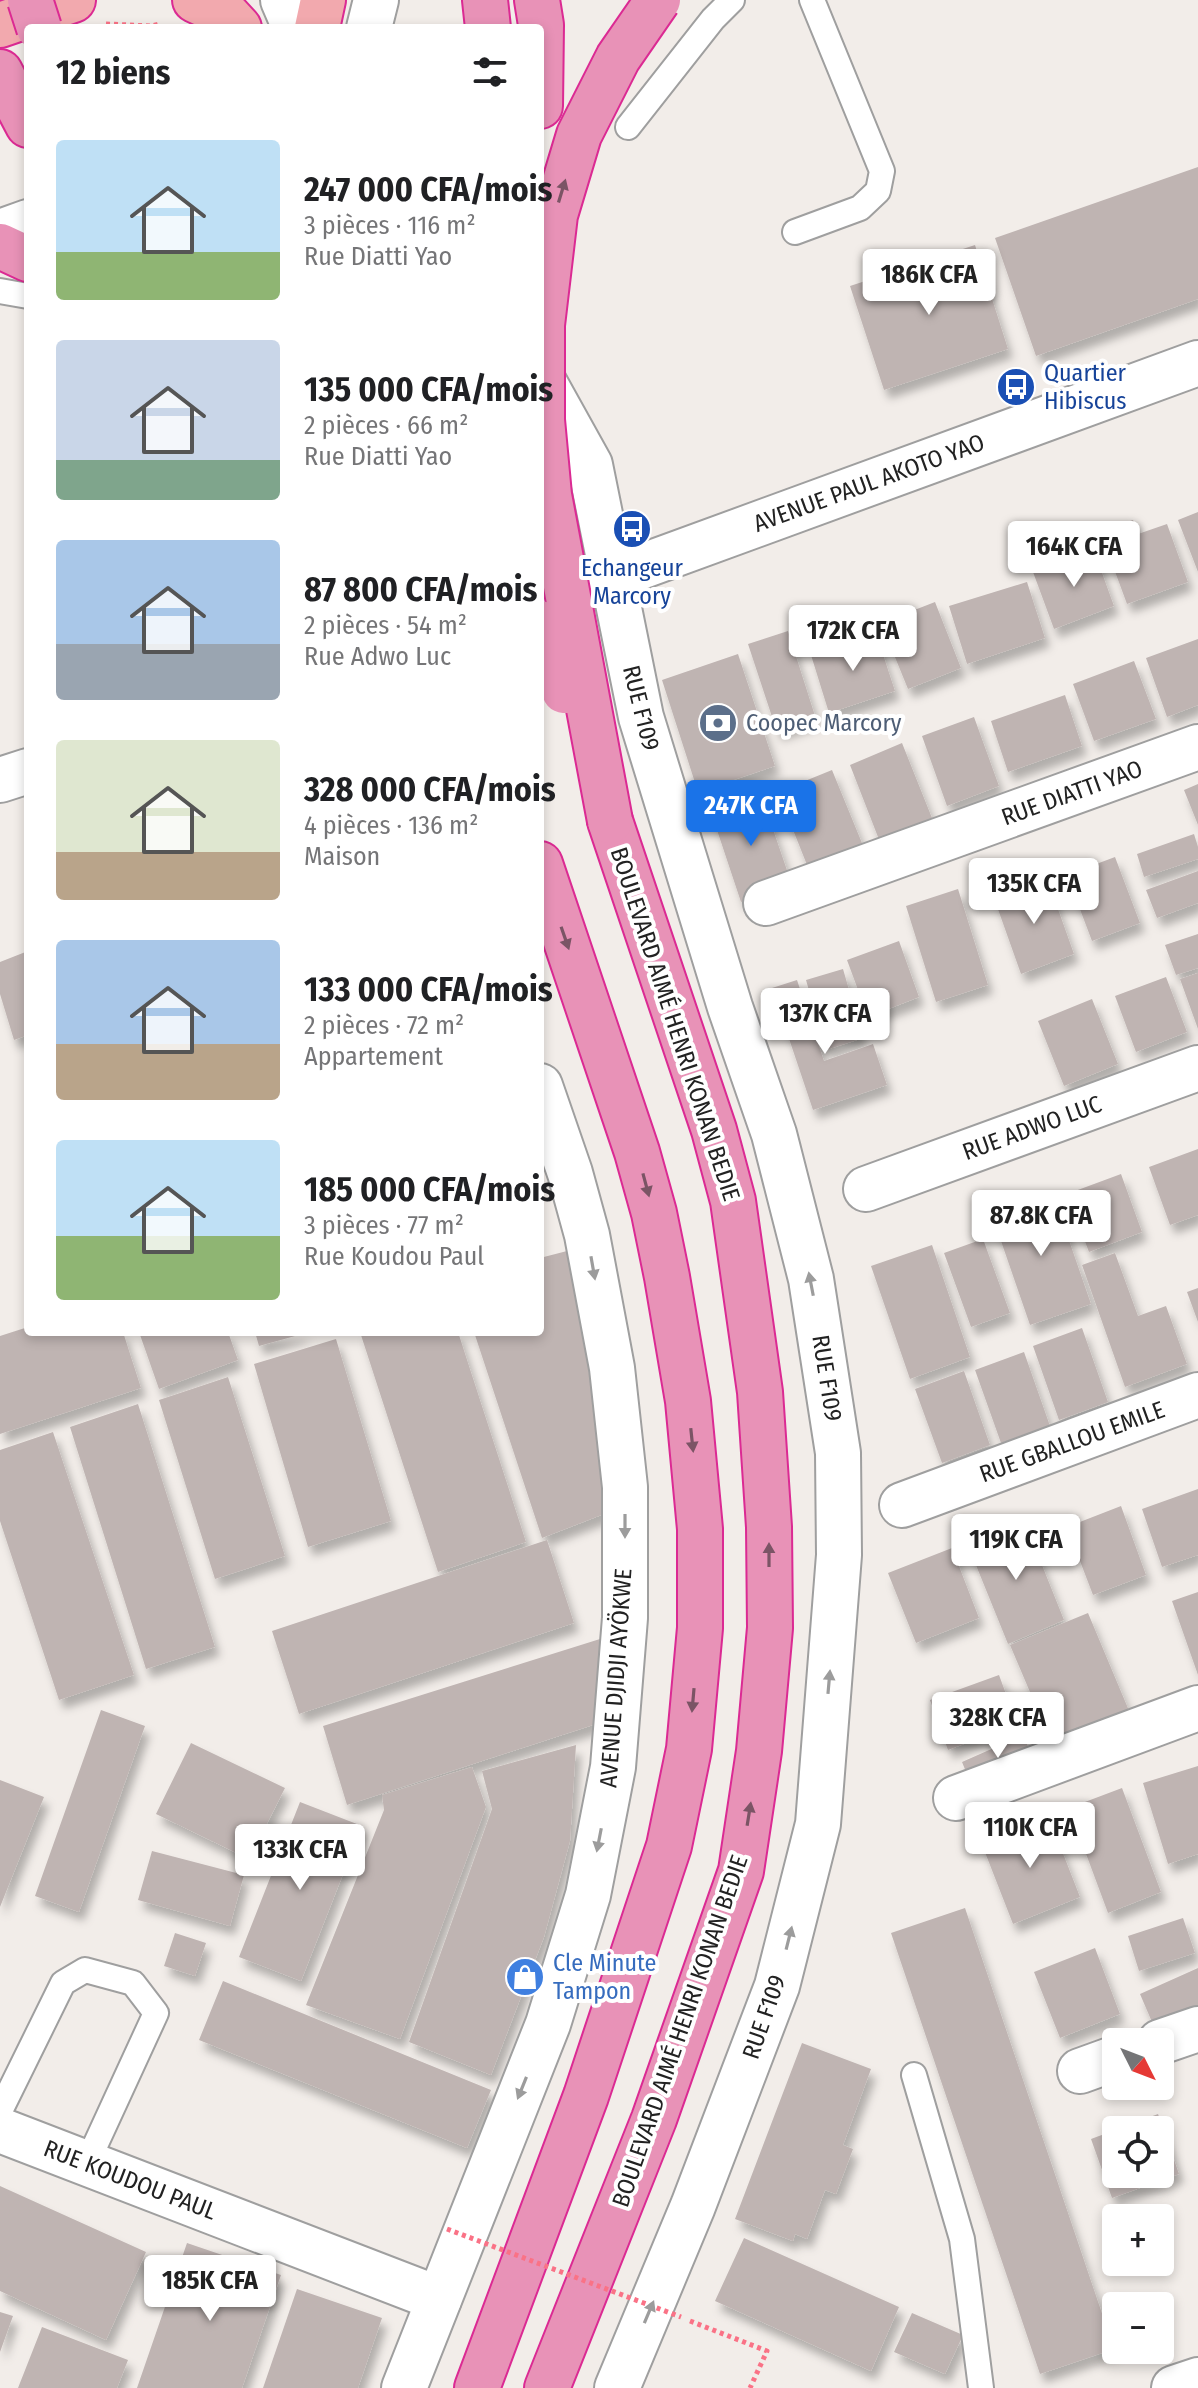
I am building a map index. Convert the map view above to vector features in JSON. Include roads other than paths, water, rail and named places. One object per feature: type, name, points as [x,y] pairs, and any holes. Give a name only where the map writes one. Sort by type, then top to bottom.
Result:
[{"type":"highway","points":[[30,0],[38,24]]},
{"type":"highway","points":[[318,24],[323,0]]},
{"type":"highway","points":[[485,0],[488,24]]},
{"type":"highway","points":[[537,0],[541,24]]},
{"type":"highway","points":[[544,308],[555,215],[579,135],[618,58],[658,0]]},
{"type":"highway","points":[[182,10],[227,15],[235,24]]},
{"type":"highway","points":[[0,25],[84,12]]},
{"type":"highway","points":[[0,72],[24,117]]},
{"type":"highway","points":[[0,246],[24,257]]},
{"type":"highway","points":[[544,441],[549,495],[610,821]]},
{"type":"highway","points":[[544,634],[610,821]]},
{"type":"highway","name":"BOULEVARD AIMÉ HENRI KONAN BEDIE","points":[[547,2388],[654,2119],[741,1871],[759,1751],[770,1628],[769,1527],[760,1392],[733,1201],[714,1130],[610,821]]},
{"type":"highway","points":[[477,2388],[586,2096],[669,1846],[689,1749],[700,1628],[700,1529],[688,1401],[662,1251],[637,1152],[544,876]]},
{"type":"street","points":[[247,0],[257,24]]},
{"type":"street","points":[[283,0],[293,24]]},
{"type":"street","points":[[370,24],[376,0]]},
{"type":"street","points":[[0,232],[24,223]]},
{"type":"street","name":"AVENUE PAUL AKOTO YAO","points":[[544,601],[1198,363]]},
{"type":"street","name":"RUE F109","points":[[544,382],[590,465],[641,717],[730,1007],[774,1134],[811,1279],[838,1453],[839,1555],[818,1824],[777,1986],[623,2387]]},
{"type":"street","points":[[544,533],[573,500],[590,465]]},
{"type":"street","points":[[544,696],[583,694],[641,717]]},
{"type":"street","name":"RUE DIATTI YAO","points":[[766,903],[1198,747]]},
{"type":"street","points":[[0,780],[24,772]]},
{"type":"street","name":"RUE ADWO LUC","points":[[866,1189],[1198,1068]]},
{"type":"street","name":"AVENUE DJIDJI AYÖKWE","points":[[404,2388],[548,2024],[588,1895],[613,1767],[625,1618],[625,1487],[612,1368],[587,1235],[544,1098]]},
{"type":"street","name":"RUE GBALLOU EMILE","points":[[902,1505],[1198,1395]]},
{"type":"street","points":[[956,1798],[1198,1708]]},
{"type":"street","points":[[1174,2037],[1198,2029]]},
{"type":"street","name":"RUE KOUDOU PAUL","points":[[0,2130],[439,2299]]},
{"type":"street","points":[[1174,2388],[1198,2380]]},
{"type":"lane","points":[[628,127],[713,19],[732,0]]},
{"type":"lane","points":[[795,232],[860,208],[878,191],[882,171],[812,0]]},
{"type":"lane","points":[[0,291],[24,295]]},
{"type":"lane","points":[[0,2111],[63,1983],[85,1970],[133,1983],[156,2013],[87,2163]]},
{"type":"lane","points":[[914,2075],[962,2239],[981,2388]]},
{"type":"place","name":"Quartier Hibiscus","points":[[1016,387]]},
{"type":"place","name":"Echangeur Marcory","points":[[632,529]]},
{"type":"place","name":"Coopec Marcory","points":[[718,723]]},
{"type":"place","name":"Cle Minute Tampon","points":[[525,1977]]}]
